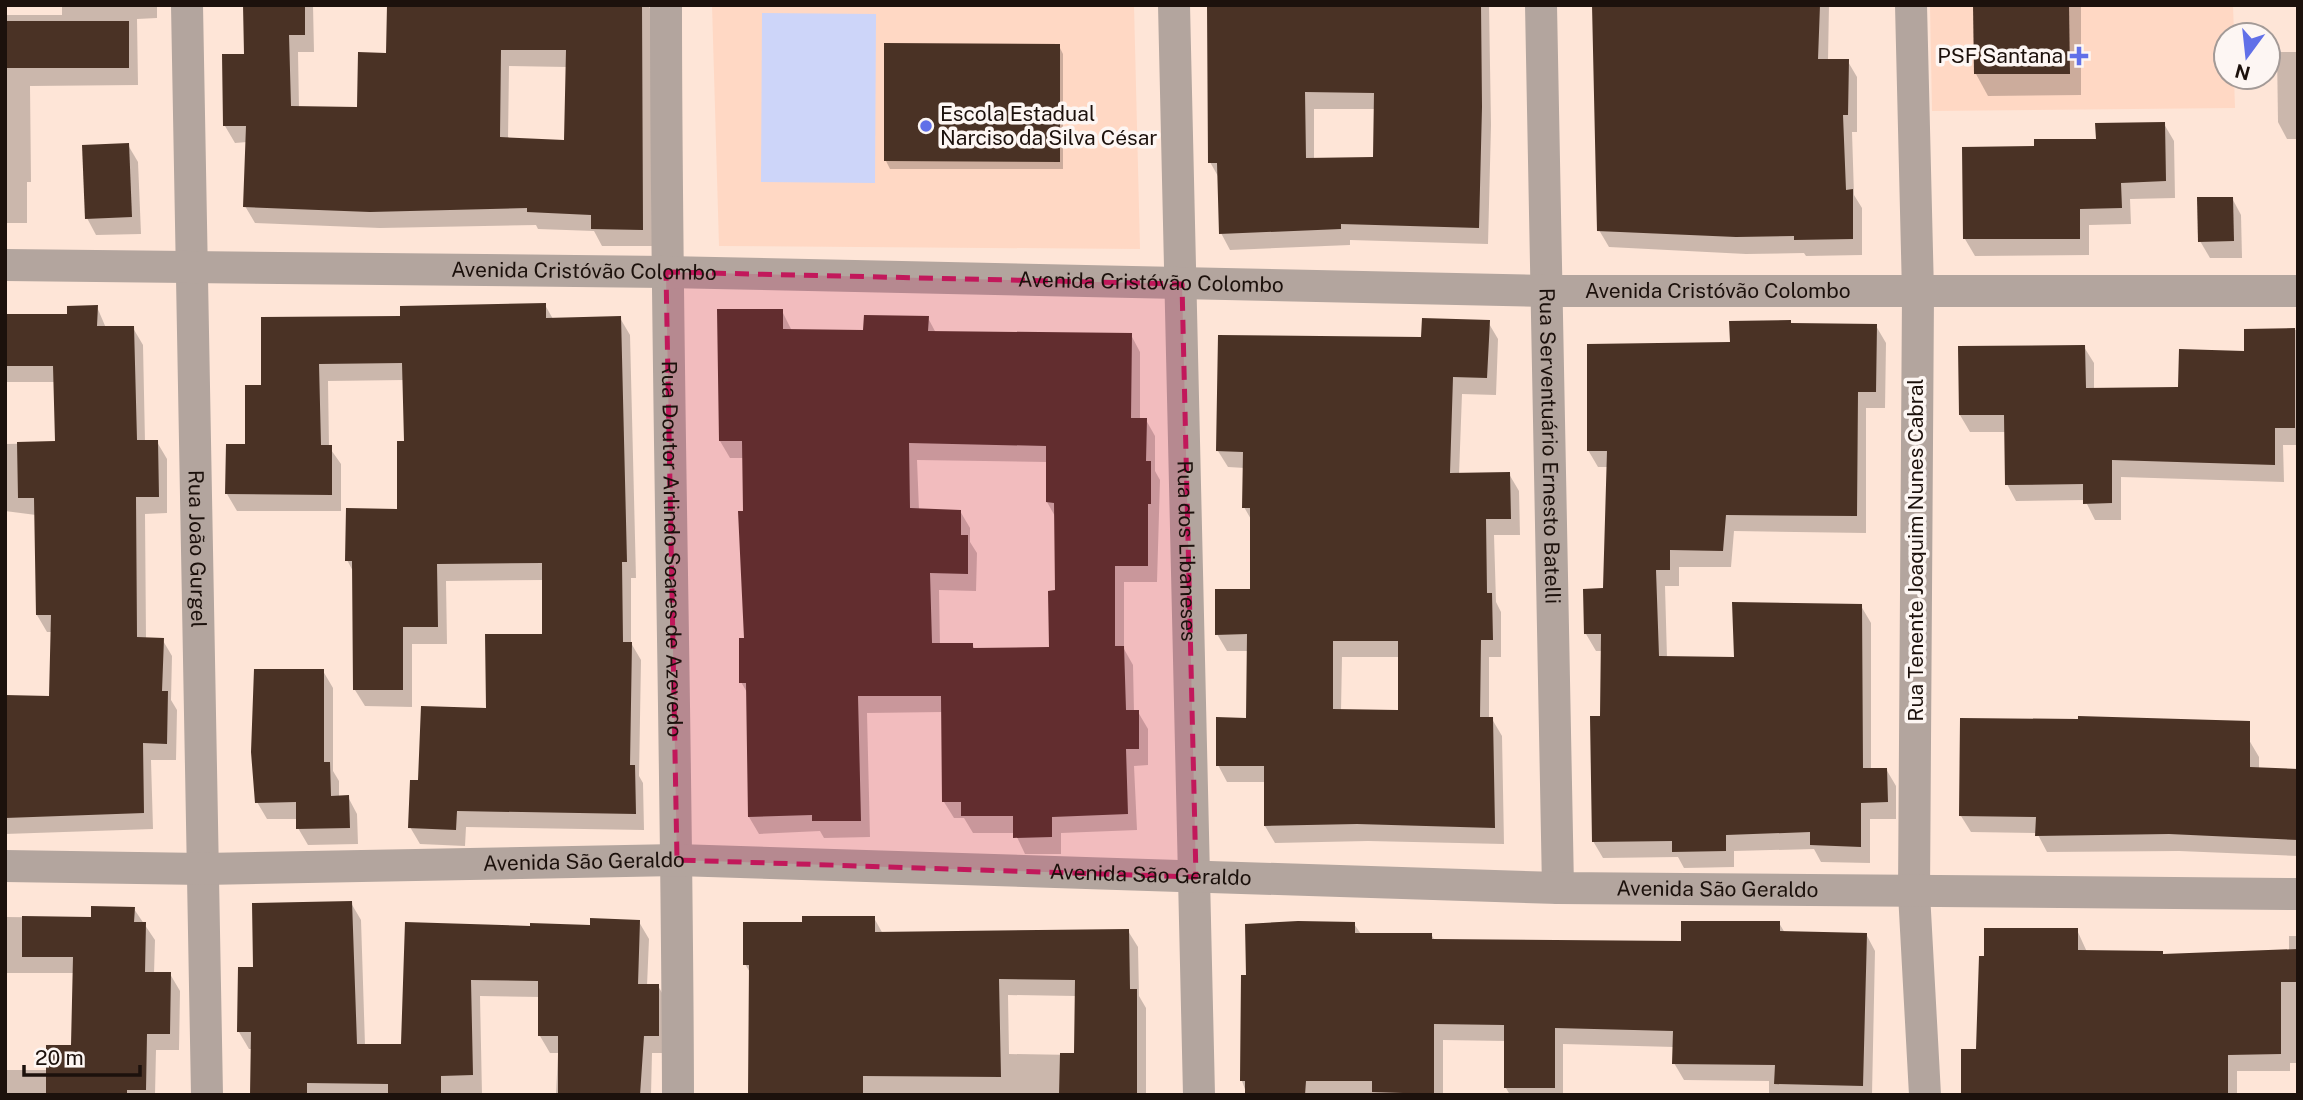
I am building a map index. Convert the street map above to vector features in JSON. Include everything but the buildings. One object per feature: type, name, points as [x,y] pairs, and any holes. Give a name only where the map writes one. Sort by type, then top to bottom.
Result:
[{"type":"street","name":"Rua João Gurgel","points":[[187,5],[207,1095]]},
{"type":"street","name":"Rua Doutor Arlindo Soares de Azevedo","points":[[666,5],[666,272],[677,860],[678,1095]]},
{"type":"street","name":"Rua dos Libaneses","points":[[1174,5],[1199,1095]]},
{"type":"street","name":"Rua Serventuário Ernesto Batelli","points":[[1541,5],[1558,888]]},
{"type":"street","name":"Rua Tenente Joaquim Nunes Cabral","points":[[1911,5],[1918,293],[1914,892],[1925,1095]]},
{"type":"street","name":"Avenida Cristóvão Colombo","points":[[5,265],[666,272],[1546,291],[2298,291]]},
{"type":"street","name":"Avenida São Geraldo","points":[[5,866],[203,869],[677,860],[1558,888],[2298,894]]},
{"type":"highlighted area","points":[[666,272],[1182,284],[1196,877],[677,860]]},
{"type":"shaded area","name":"Escola Estadual Narciso da Silva César","points":[[712,5],[1134,5],[1140,249],[719,246]]},
{"type":"shaded area","name":"PSF Santana","points":[[1930,5],[2233,5],[2234,21],[2212,21],[2212,91],[2234,91],[2235,108],[1932,111]]},
{"type":"shaded area","points":[[762,13],[876,14],[875,183],[761,182]]},
{"type":"place","name":"PSF Santana","points":[[2079,56]]},
{"type":"place","name":"Escola Estadual Narciso da Silva César","points":[[926,126]]}]
